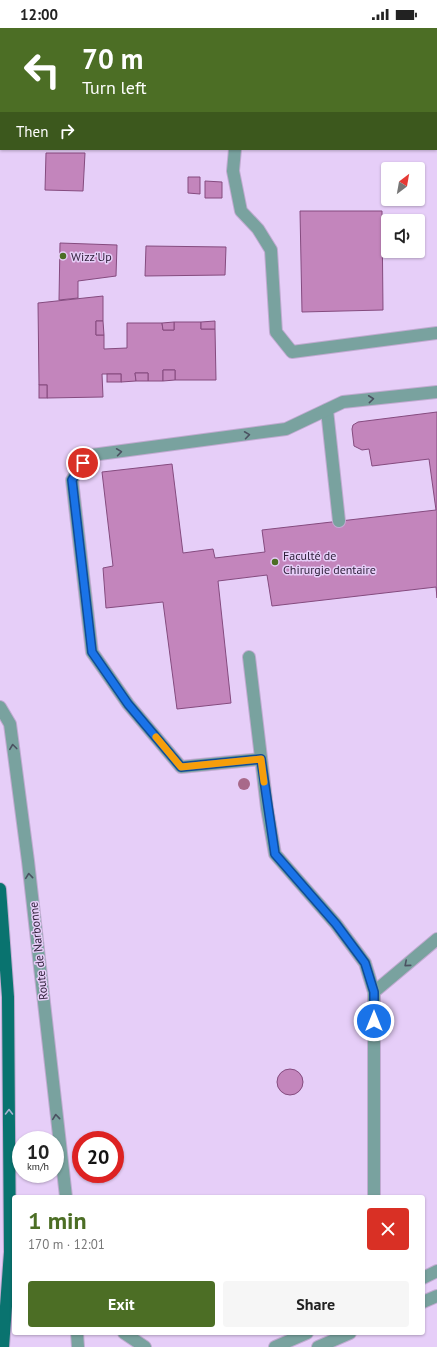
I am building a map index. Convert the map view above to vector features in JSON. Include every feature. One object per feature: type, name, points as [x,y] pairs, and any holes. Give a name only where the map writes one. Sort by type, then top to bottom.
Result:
[{"type":"main road","points":[[0,889],[8,997],[10,1252],[3,1347]]},
{"type":"street","points":[[235,150],[234,172],[241,211],[258,230],[271,250],[276,332],[292,352],[437,333]]},
{"type":"street","points":[[261,759],[181,767],[128,704],[92,652],[72,480],[83,463],[92,455],[286,429],[343,402],[437,392]]},
{"type":"street","points":[[328,410],[339,521]]},
{"type":"street","points":[[249,657],[261,759],[275,854],[336,924],[365,963],[374,992],[374,1195]]},
{"type":"street","name":"Route de Narbonne","points":[[0,707],[10,724],[28,861],[66,1195]]},
{"type":"street","points":[[374,992],[437,938]]},
{"type":"street","points":[[425,1277],[437,1271]]},
{"type":"street","points":[[425,1301],[437,1296]]},
{"type":"street","points":[[77,1335],[78,1347]]},
{"type":"street","points":[[127,1335],[145,1347]]},
{"type":"street","points":[[275,1347],[302,1335]]},
{"type":"street","points":[[318,1347],[345,1335]]},
{"type":"building","points":[[46,153],[85,153],[83,191],[45,190]]},
{"type":"building","points":[[188,177],[200,177],[200,194],[188,193]]},
{"type":"building","points":[[205,181],[222,182],[222,198],[205,198]]},
{"type":"building","points":[[300,211],[382,211],[381,258],[382,258],[383,310],[302,312]]},
{"type":"building","points":[[60,243],[117,245],[116,276],[78,281],[78,298],[59,300]]},
{"type":"building","points":[[146,246],[226,247],[225,275],[145,276]]},
{"type":"building","points":[[103,296],[103,321],[96,321],[96,335],[104,335],[104,349],[127,348],[127,323],[162,323],[163,330],[174,330],[174,322],[201,322],[201,329],[215,329],[216,380],[175,380],[175,370],[163,370],[163,381],[148,381],[148,373],[135,373],[136,381],[121,382],[121,374],[102,374],[103,397],[47,398],[47,385],[39,385],[38,303]]},
{"type":"building","points":[[96,321],[103,321],[104,335],[96,335]]},
{"type":"building","points":[[215,321],[215,329],[201,329],[201,322]]},
{"type":"building","points":[[174,322],[174,330],[163,330],[162,323]]},
{"type":"building","points":[[163,370],[175,370],[175,380],[163,381]]},
{"type":"building","points":[[135,373],[148,373],[148,381],[136,381]]},
{"type":"building","points":[[107,374],[121,374],[121,382],[107,382]]},
{"type":"building","points":[[39,385],[47,385],[47,398],[39,398]]},
{"type":"building","name":"Faculté de Chirurgie dentaire","points":[[437,412],[437,598],[436,587],[272,606],[267,575],[218,581],[231,703],[177,709],[163,602],[106,608],[103,568],[113,566],[102,472],[172,464],[183,553],[213,549],[215,558],[265,552],[262,530],[436,510],[429,459],[372,466],[369,449],[362,450],[354,446],[352,429],[353,425],[358,422]]},
{"type":"building","points":[[290,1069],[299,1073],[303,1082],[299,1091],[290,1095],[281,1091],[277,1082],[281,1073]]},
{"type":"slow traffic","points":[[156,737],[181,767],[261,759],[264,782]]},
{"type":"place","name":"Wizz'Up","points":[[63,256]]},
{"type":"place","name":"Faculté de Chirurgie dentaire","points":[[275,562]]},
{"type":"route","points":[[83,463],[72,480],[92,652],[128,704],[181,767],[261,759],[267,808],[275,854],[336,924],[365,963],[374,992],[374,1021]]}]
